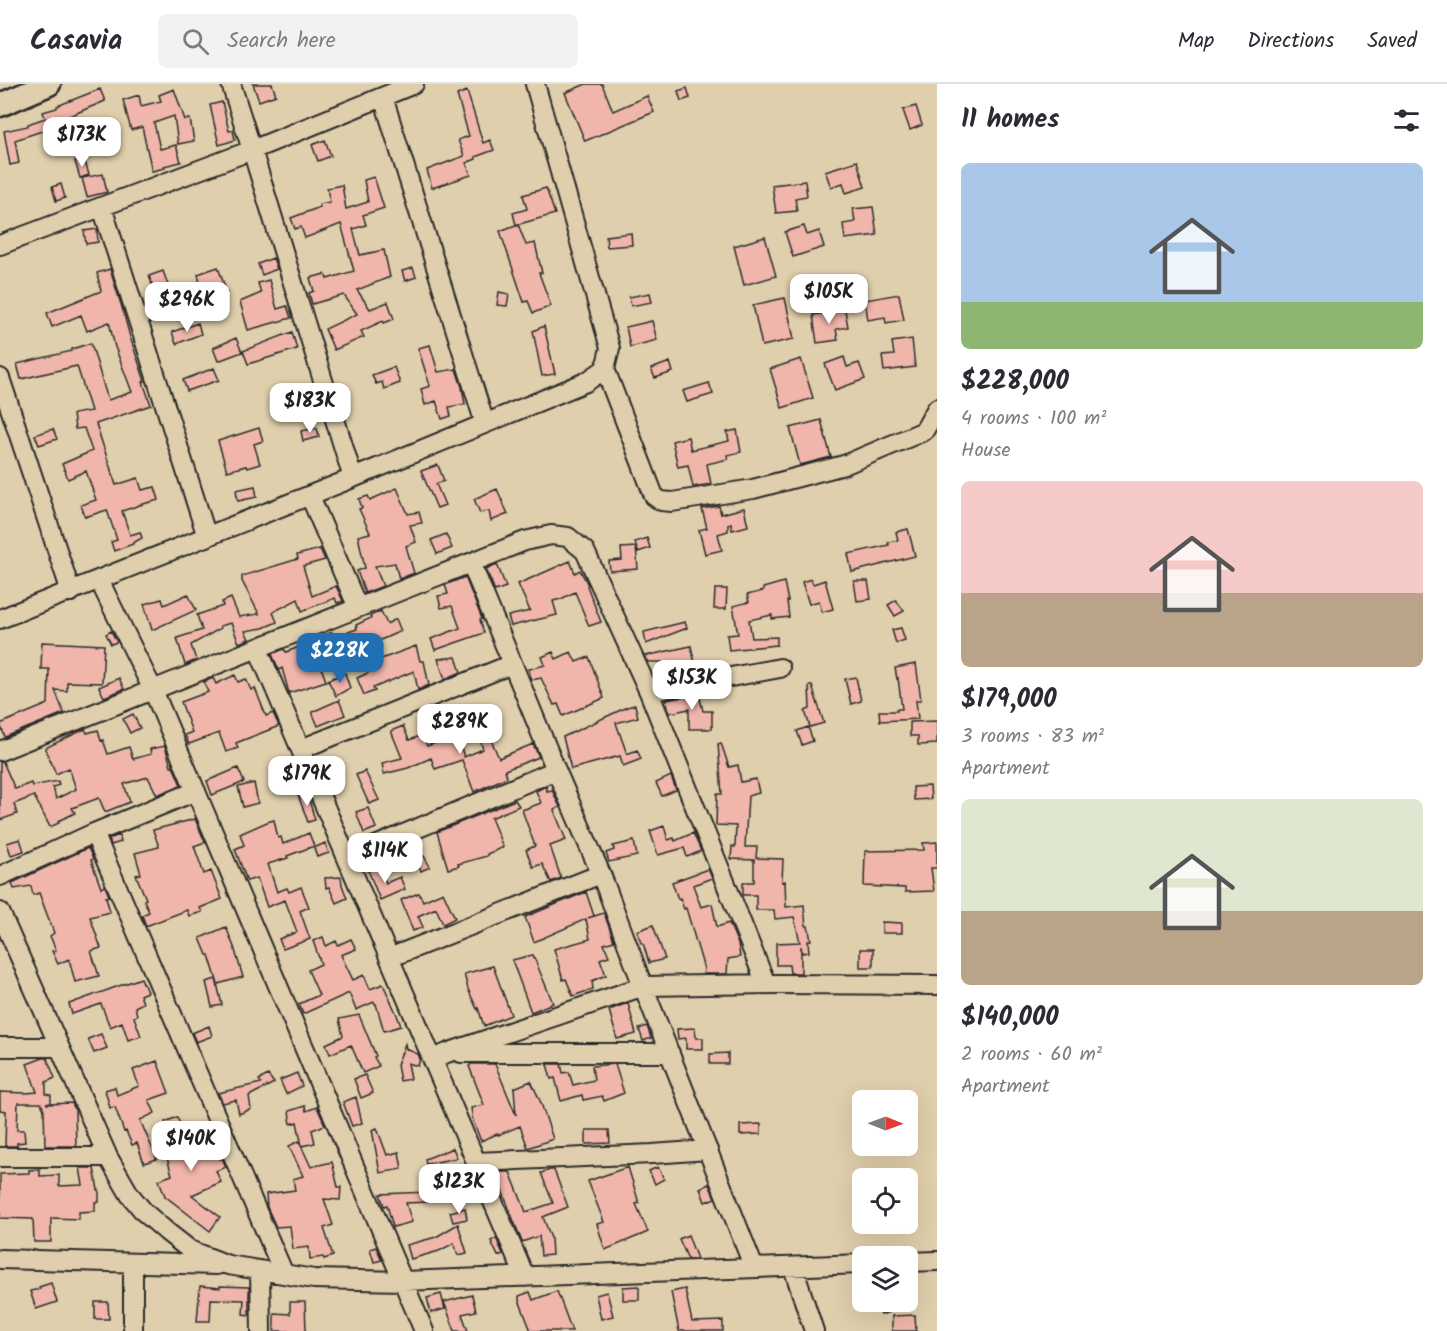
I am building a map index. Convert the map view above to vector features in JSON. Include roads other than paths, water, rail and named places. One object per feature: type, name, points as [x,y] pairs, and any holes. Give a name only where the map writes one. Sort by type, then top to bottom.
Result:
[{"type":"main road","points":[[0,105],[49,84]]},
{"type":"street","points":[[231,84],[353,478]]},
{"type":"street","points":[[0,245],[252,150],[414,84]]},
{"type":"street","points":[[535,84],[610,348],[604,369],[654,496],[661,501],[672,502],[753,489],[844,465],[924,432],[937,408]]},
{"type":"street","points":[[383,98],[485,424]]},
{"type":"street","points":[[102,207],[207,537]]},
{"type":"street","points":[[0,620],[485,424],[586,382],[604,369]]},
{"type":"street","points":[[0,378],[71,591]]},
{"type":"street","points":[[310,496],[358,608]]},
{"type":"street","points":[[0,751],[525,541],[551,535],[568,537],[585,551],[649,692],[766,984]]},
{"type":"street","points":[[471,563],[556,770],[602,874],[754,1268]]},
{"type":"street","points":[[99,580],[153,690],[424,1331]]},
{"type":"street","points":[[258,649],[389,958],[440,1056],[476,1162],[525,1277]]},
{"type":"street","points":[[301,749],[512,664]]},
{"type":"street","points":[[649,692],[780,668]]},
{"type":"street","points":[[347,858],[556,770]]},
{"type":"street","points":[[0,876],[94,833],[196,791]]},
{"type":"street","points":[[94,833],[284,1274]]},
{"type":"street","points":[[389,958],[602,874]]},
{"type":"street","points":[[0,912],[108,1157],[130,1195],[144,1212],[190,1250],[228,1265]]},
{"type":"street","points":[[440,1056],[644,986],[937,985]]},
{"type":"street","points":[[0,1047],[59,1047]]},
{"type":"street","points":[[440,1056],[670,1053]]},
{"type":"street","points":[[476,1162],[708,1150]]},
{"type":"street","points":[[0,1157],[108,1157]]},
{"type":"street","points":[[0,1259],[228,1265],[314,1279],[403,1281],[852,1264]]},
{"type":"street","points":[[918,1262],[937,1261]]},
{"type":"street","points":[[132,1263],[133,1331]]},
{"type":"street","points":[[793,1267],[814,1331]]},
{"type":"street","points":[[260,1270],[261,1331]]}]
